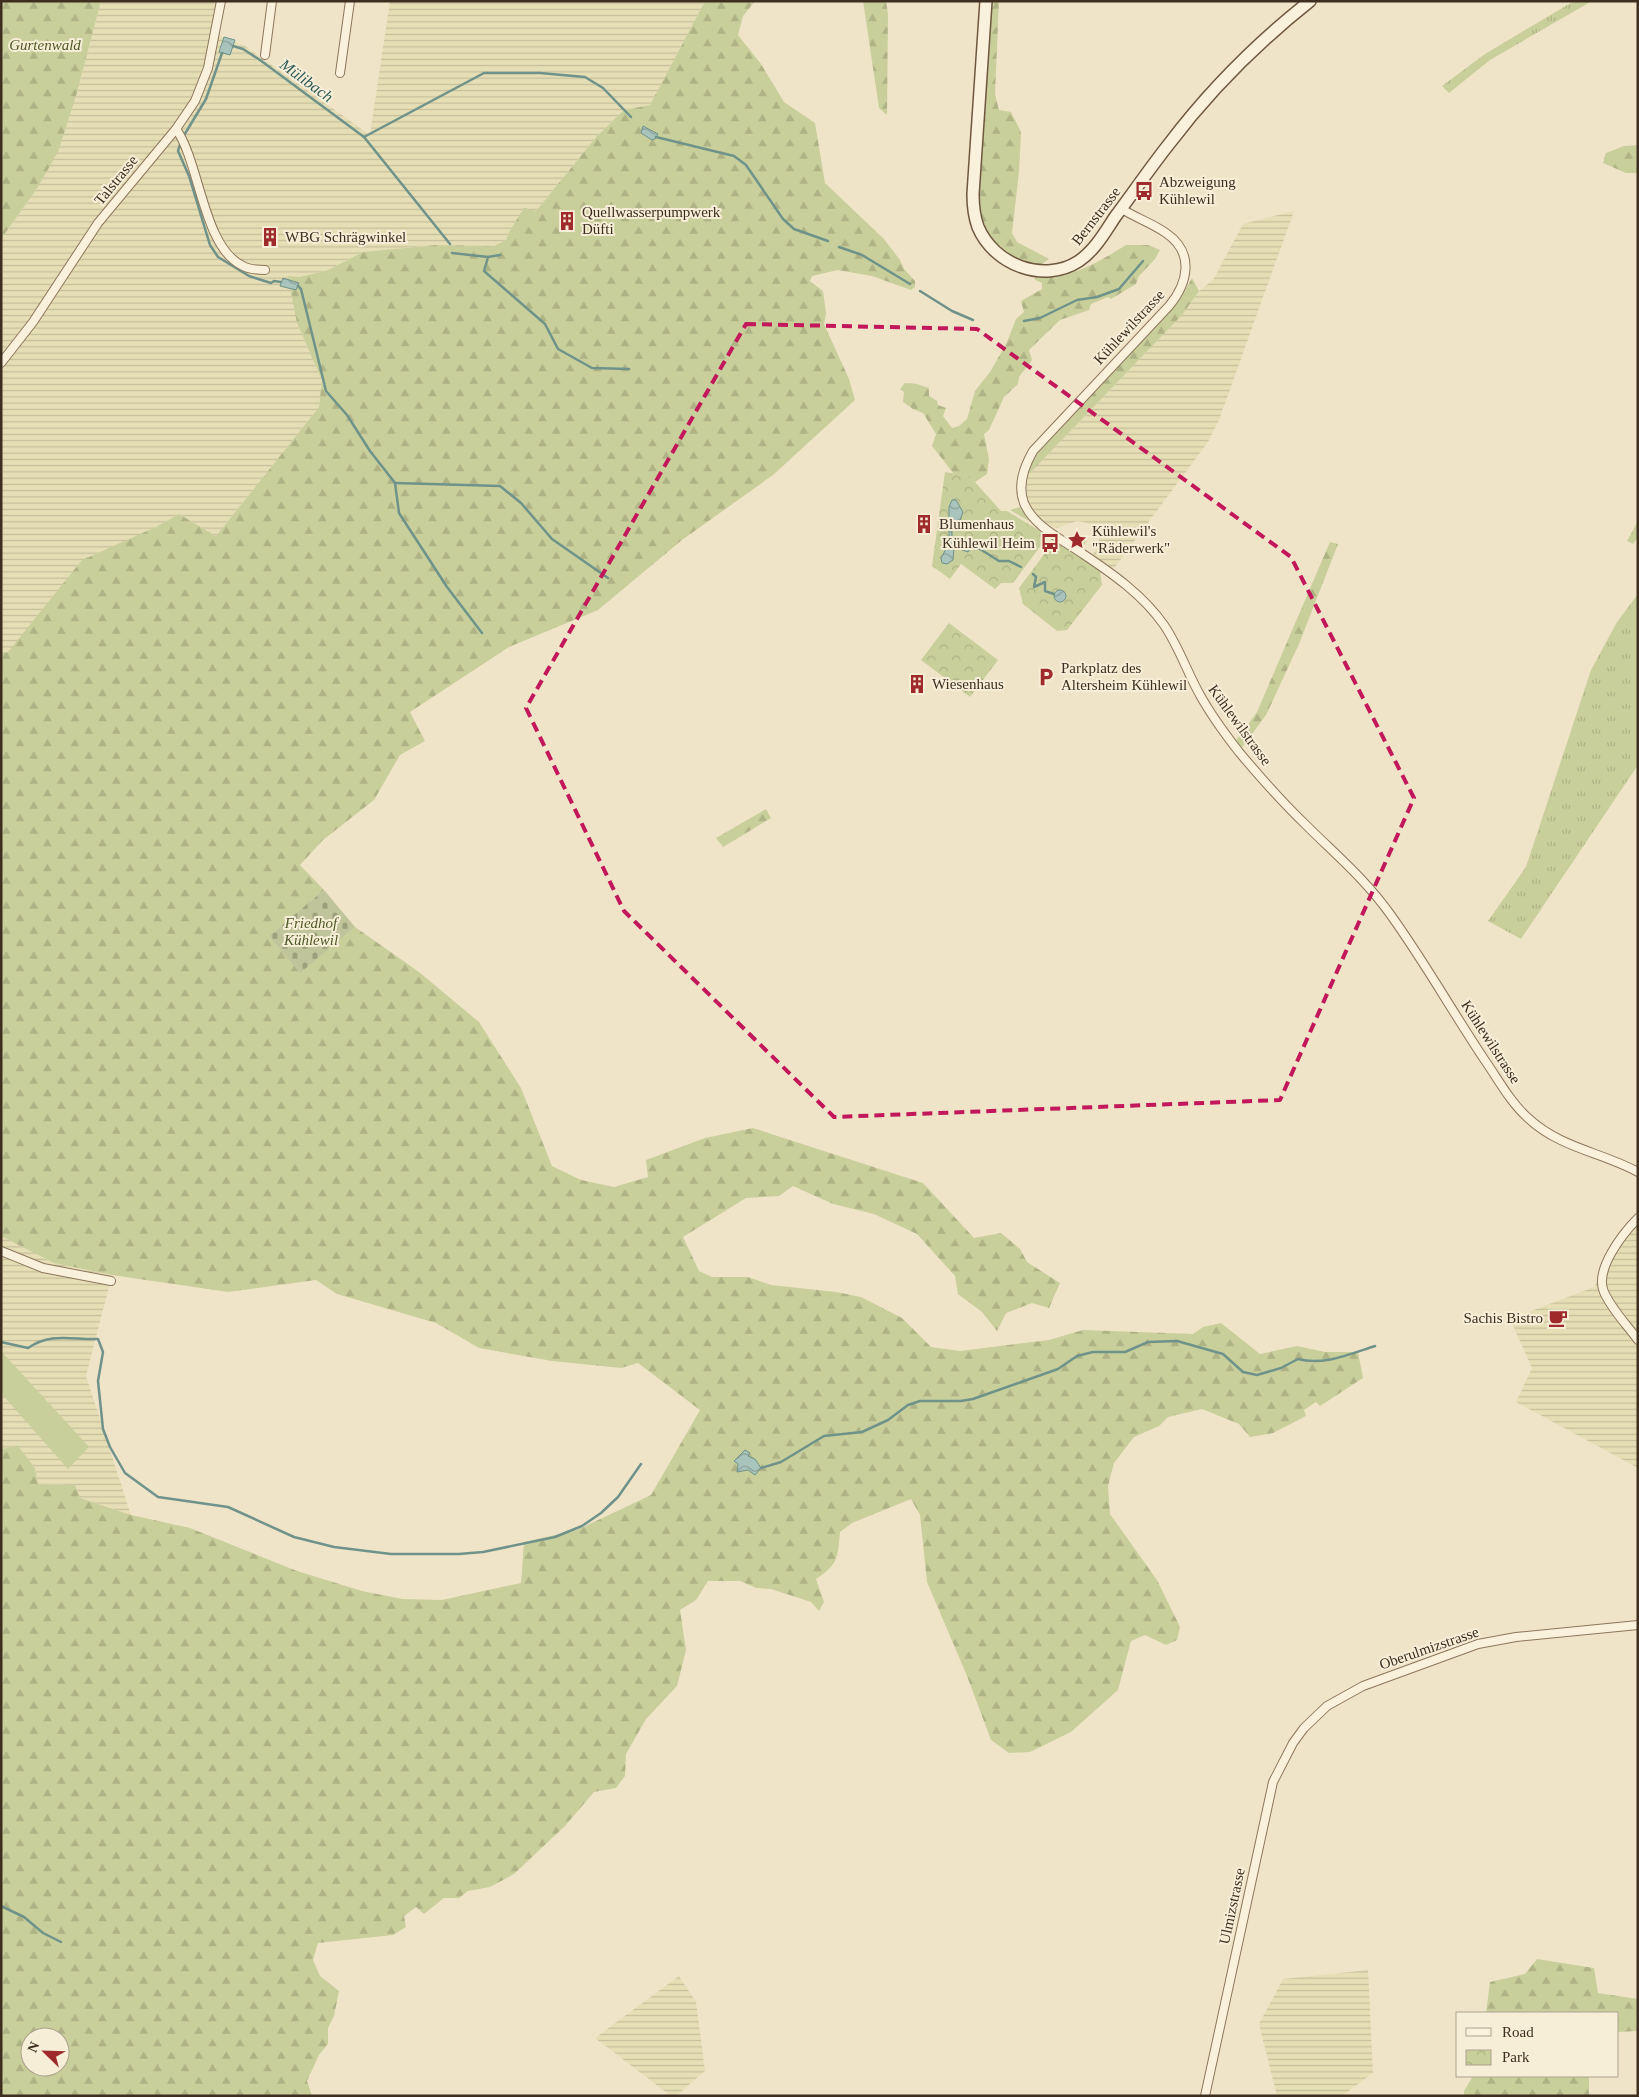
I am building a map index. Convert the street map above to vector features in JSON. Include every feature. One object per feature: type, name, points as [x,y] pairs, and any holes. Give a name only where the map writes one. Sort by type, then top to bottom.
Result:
[{"type":"street","name":"Talstrasse","points":[[1,363],[33,322],[98,223],[180,135],[203,84],[213,49],[221,1]]},
{"type":"street","points":[[265,55],[272,1]]},
{"type":"street","points":[[340,73],[350,1]]},
{"type":"street","name":"Bernstrasse","points":[[986,1],[973,194],[975,218],[984,238],[996,253],[1014,264],[1039,271],[1058,270],[1088,254],[1164,149],[1207,97],[1260,42],[1310,1]]},
{"type":"street","points":[[180,135],[207,212],[227,253],[242,266],[266,270]]},
{"type":"street","name":"Kühlewilstrasse","points":[[1122,209],[1173,239],[1181,250],[1185,261],[1186,275],[1184,284],[1169,306],[1034,452],[1026,464],[1022,478],[1022,496],[1025,505],[1041,525],[1122,581],[1156,615],[1171,636],[1200,695],[1221,728],[1252,767],[1288,807],[1362,878],[1412,946],[1521,1112],[1557,1140],[1622,1164],[1638,1172]]},
{"type":"street","points":[[1638,1218],[1621,1238],[1609,1257],[1602,1281],[1607,1297],[1638,1340]]},
{"type":"street","points":[[1,1251],[21,1261],[43,1268],[111,1281]]},
{"type":"street","name":"Oberulmizstrasse","points":[[1304,1728],[1327,1706],[1348,1693],[1478,1644],[1516,1637],[1638,1625]]},
{"type":"street","name":"Ulmizstrasse","points":[[1205,2096],[1273,1782],[1293,1743],[1304,1728]]},
{"type":"highlighted area","points":[[746,324],[977,329],[1291,557],[1414,798],[1280,1100],[834,1117],[624,911],[526,708]]},
{"type":"shaded area","points":[[101,1],[219,1],[214,33],[245,46],[370,135],[390,1],[705,1],[650,105],[624,110],[597,136],[536,211],[509,232],[506,240],[494,246],[436,245],[363,252],[326,271],[299,278],[297,323],[322,380],[319,407],[216,536],[179,514],[156,527],[8,652],[1,653],[1,239],[36,190],[76,96]]},
{"type":"shaded area","points":[[1294,211],[1219,420],[1208,442],[1115,567],[1111,569],[1092,556],[1097,548],[1099,539],[1097,529],[1088,523],[1077,521],[1057,528],[1047,525],[1038,517],[1026,496],[1027,471],[1031,472],[1182,315],[1199,291],[1213,280],[1243,224]]},
{"type":"shaded area","points":[[1638,1223],[1638,1468],[1516,1402],[1532,1368],[1510,1319],[1594,1287],[1622,1239]]},
{"type":"shaded area","points":[[1,1236],[54,1263],[112,1275],[86,1376],[131,1515],[80,1498],[75,1485],[38,1484],[35,1468],[18,1447],[1,1449]]},
{"type":"shaded area","points":[[1368,1970],[1373,2073],[1342,2096],[1277,2096],[1259,2024],[1283,1979]]},
{"type":"shaded area","points":[[679,1976],[696,2002],[705,2071],[676,2096],[671,2096],[595,2038]]},
{"type":"green space","name":"Gurtenwald","points":[[1,1],[101,1],[76,96],[58,152],[36,190],[1,239]]},
{"type":"green space","points":[[705,1],[755,1],[743,16],[738,35],[761,64],[784,102],[815,123],[825,183],[884,239],[900,260],[904,269],[915,281],[915,287],[911,290],[872,276],[838,270],[812,276],[810,281],[823,291],[826,313],[824,324],[849,379],[855,400],[773,475],[682,540],[598,610],[509,647],[410,712],[425,741],[400,755],[374,800],[323,840],[300,865],[324,890],[269,936],[300,972],[355,927],[419,972],[479,1022],[521,1088],[552,1166],[581,1180],[614,1187],[648,1177],[646,1160],[705,1138],[753,1128],[923,1183],[974,1238],[1001,1233],[1020,1249],[1027,1262],[1060,1283],[1049,1308],[1032,1303],[1006,1313],[997,1331],[982,1312],[958,1294],[955,1276],[917,1234],[874,1214],[833,1204],[793,1186],[779,1196],[746,1198],[683,1237],[699,1271],[712,1277],[748,1277],[771,1285],[836,1292],[861,1297],[902,1318],[931,1347],[960,1351],[1049,1340],[1083,1330],[1193,1334],[1203,1327],[1221,1323],[1260,1354],[1297,1346],[1325,1352],[1358,1352],[1363,1378],[1320,1406],[1316,1402],[1304,1410],[1306,1416],[1273,1433],[1250,1437],[1239,1424],[1202,1409],[1168,1417],[1159,1426],[1134,1437],[1114,1463],[1108,1486],[1110,1514],[1157,1580],[1180,1627],[1177,1640],[1166,1645],[1145,1635],[1131,1641],[1118,1690],[1071,1732],[1030,1752],[1009,1753],[991,1740],[967,1676],[927,1582],[920,1515],[911,1499],[852,1523],[840,1532],[836,1560],[829,1569],[816,1579],[824,1602],[819,1611],[811,1602],[771,1589],[756,1588],[740,1581],[708,1581],[696,1600],[680,1610],[686,1650],[677,1686],[646,1719],[626,1754],[625,1776],[616,1788],[594,1792],[565,1826],[514,1874],[490,1887],[468,1891],[459,1898],[444,1898],[424,1914],[416,1907],[404,1916],[406,1927],[393,1935],[318,1943],[313,1960],[320,1976],[339,1991],[334,2016],[328,2028],[328,2044],[319,2055],[307,2081],[312,2096],[1,2096],[1,1449],[18,1446],[35,1468],[38,1484],[75,1485],[80,1498],[131,1515],[190,1528],[297,1571],[362,1591],[403,1599],[442,1600],[521,1583],[524,1542],[577,1530],[651,1495],[700,1410],[638,1363],[621,1368],[552,1361],[479,1348],[436,1323],[337,1294],[316,1280],[228,1292],[112,1275],[54,1263],[1,1236],[1,653],[8,652],[82,560],[156,527],[179,514],[216,536],[319,407],[322,380],[297,323],[288,276],[299,277],[326,271],[363,252],[436,245],[494,246],[506,240],[524,208],[536,211],[597,136],[624,110],[650,105]]},
{"type":"green space","points":[[863,1],[886,1],[888,14],[887,115],[879,108]]},
{"type":"green space","points":[[989,1],[999,1],[995,94],[999,110],[1011,112],[1021,132],[1019,172],[1012,233],[1017,242],[1049,259],[1040,265],[1013,257],[992,239],[980,221],[976,196]]},
{"type":"green space","points":[[1574,1],[1592,1],[1490,60],[1449,93],[1442,86],[1485,54]]},
{"type":"green space","points":[[1638,145],[1638,173],[1626,173],[1603,163],[1606,153],[1624,146]]},
{"type":"green space","points":[[1126,245],[1148,245],[1160,250],[1155,259],[1139,276],[1136,284],[1111,299],[1108,297],[1091,304],[1089,310],[1060,320],[1029,350],[1032,360],[1019,377],[1018,384],[1004,397],[989,430],[984,434],[989,459],[987,474],[975,482],[964,475],[954,474],[932,446],[936,434],[923,413],[903,402],[904,392],[900,389],[905,383],[929,388],[929,396],[937,401],[938,405],[946,408],[943,416],[952,428],[959,426],[967,419],[975,391],[990,372],[1007,342],[1016,319],[1024,312],[1021,301],[1042,289],[1042,283],[1035,280],[1034,277],[1059,276],[1082,269]]},
{"type":"green space","points":[[1192,278],[1199,291],[1182,315],[1028,473],[1029,466],[1037,454],[1180,299]]},
{"type":"green space","points":[[945,472],[964,475],[975,482],[1001,511],[1007,511],[1042,532],[1045,540],[1013,583],[1001,583],[995,589],[961,564],[950,579],[932,566]]},
{"type":"green space","points":[[1020,507],[1029,521],[1010,510]]},
{"type":"green space","points":[[1638,521],[1638,537],[1633,544],[1627,541]]},
{"type":"green space","points":[[1069,535],[1083,535],[1086,542],[1079,547],[1066,538]]},
{"type":"green space","points":[[1330,542],[1338,544],[1299,644],[1266,715],[1241,749],[1235,742],[1257,712]]},
{"type":"green space","points":[[1061,544],[1100,571],[1102,585],[1067,630],[1057,631],[1023,604],[1019,588],[1051,545]]},
{"type":"green space","points":[[1638,594],[1638,765],[1521,939],[1488,921],[1526,867],[1591,670],[1617,622]]},
{"type":"green space","points":[[949,623],[998,660],[970,697],[921,660]]},
{"type":"green space","points":[[766,809],[771,818],[723,847],[716,838]]},
{"type":"green space","name":"Friedhof Kühlewil","points":[[324,890],[355,927],[300,973],[269,936]]},
{"type":"green space","points":[[1,1351],[89,1447],[68,1469],[1,1393]]},
{"type":"green space","points":[[1537,1959],[1594,1968],[1598,1993],[1638,1999],[1638,2031],[1619,2032],[1619,2012],[1486,2012],[1490,1982],[1525,1974]]},
{"type":"green space","points":[[1472,2077],[1589,2077],[1589,2096],[1464,2096],[1464,2091]]},
{"type":"water","points":[[224,37],[235,40],[230,55],[219,52]]},
{"type":"water","points":[[643,126],[658,134],[655,139],[652,140],[641,133]]},
{"type":"water","points":[[283,278],[299,283],[296,290],[280,286]]},
{"type":"water","points":[[952,500],[956,500],[963,512],[960,521],[952,529],[952,538],[971,547],[968,552],[954,547],[953,560],[947,564],[942,563],[941,558],[946,549],[946,540],[949,536],[949,507]]},
{"type":"water","points":[[1062,590],[1065,591],[1065,601],[1058,602],[1055,601],[1054,594],[1055,591]]},
{"type":"water","points":[[745,1450],[750,1453],[748,1456],[755,1459],[761,1468],[755,1475],[748,1470],[737,1472],[738,1464],[734,1461]]},
{"type":"waterway","name":"Mülibach","points":[[233,46],[243,49],[260,60],[364,137],[450,244]]},
{"type":"waterway","points":[[183,137],[206,99],[222,53]]},
{"type":"waterway","points":[[364,137],[484,73],[540,73],[585,77],[603,88],[631,117]]},
{"type":"waterway","points":[[656,137],[734,156],[746,165],[783,219],[794,229],[828,241]]},
{"type":"waterway","points":[[181,142],[178,151],[189,176],[210,245],[218,257],[249,276],[271,283],[274,281],[281,282]]},
{"type":"waterway","points":[[839,247],[862,255],[910,284]]},
{"type":"waterway","points":[[452,253],[488,257],[484,271],[545,324],[558,349],[592,368],[629,369]]},
{"type":"waterway","points":[[488,257],[500,255]]},
{"type":"waterway","points":[[1024,321],[1040,318],[1077,300],[1097,297],[1119,289],[1143,261]]},
{"type":"waterway","points":[[298,286],[301,289],[326,391],[347,415],[370,451],[395,483],[399,513],[447,587],[482,633]]},
{"type":"waterway","points":[[920,291],[952,311],[973,320]]},
{"type":"waterway","points":[[395,483],[500,486],[521,503],[552,539],[608,578]]},
{"type":"waterway","points":[[971,547],[980,549],[999,561],[1009,561],[1021,567]]},
{"type":"waterway","points":[[1033,574],[1036,577],[1034,587],[1045,582],[1045,591],[1054,594]]},
{"type":"waterway","points":[[1,1342],[28,1348],[53,1338],[98,1339],[103,1352],[98,1381],[103,1429],[110,1447],[125,1473],[158,1497],[228,1507],[294,1537],[334,1547],[391,1554],[459,1554],[483,1552],[555,1537],[582,1526],[601,1513],[618,1497],[641,1464]]},
{"type":"waterway","points":[[761,1468],[781,1462],[824,1436],[862,1432],[888,1420],[908,1405],[920,1401],[961,1401],[973,1399],[1058,1369],[1077,1356],[1093,1352],[1125,1352],[1148,1342],[1177,1341],[1223,1354],[1243,1372],[1257,1375],[1281,1368],[1298,1359],[1307,1361],[1327,1360],[1375,1346]]},
{"type":"waterway","points":[[1,1906],[24,1917],[43,1933],[61,1942]]},
{"type":"place","name":"Abzweigung Kühlewil","points":[[1144,191]]},
{"type":"place","name":"Quellwasserpumpwerk Düfti","points":[[567,221]]},
{"type":"place","name":"WBG Schrägwinkel","points":[[270,237]]},
{"type":"place","name":"Blumenhaus","points":[[924,524]]},
{"type":"place","name":"Kühlewil's \"Räderwerk\"","points":[[1077,540]]},
{"type":"place","name":"Kühlewil Heim","points":[[1050,543]]},
{"type":"place","name":"Parkplatz des Altersheim Kühlewil","points":[[1046,677]]},
{"type":"place","name":"Wiesenhaus","points":[[917,684]]},
{"type":"place","name":"Sachis Bistro","points":[[1558,1318]]}]
